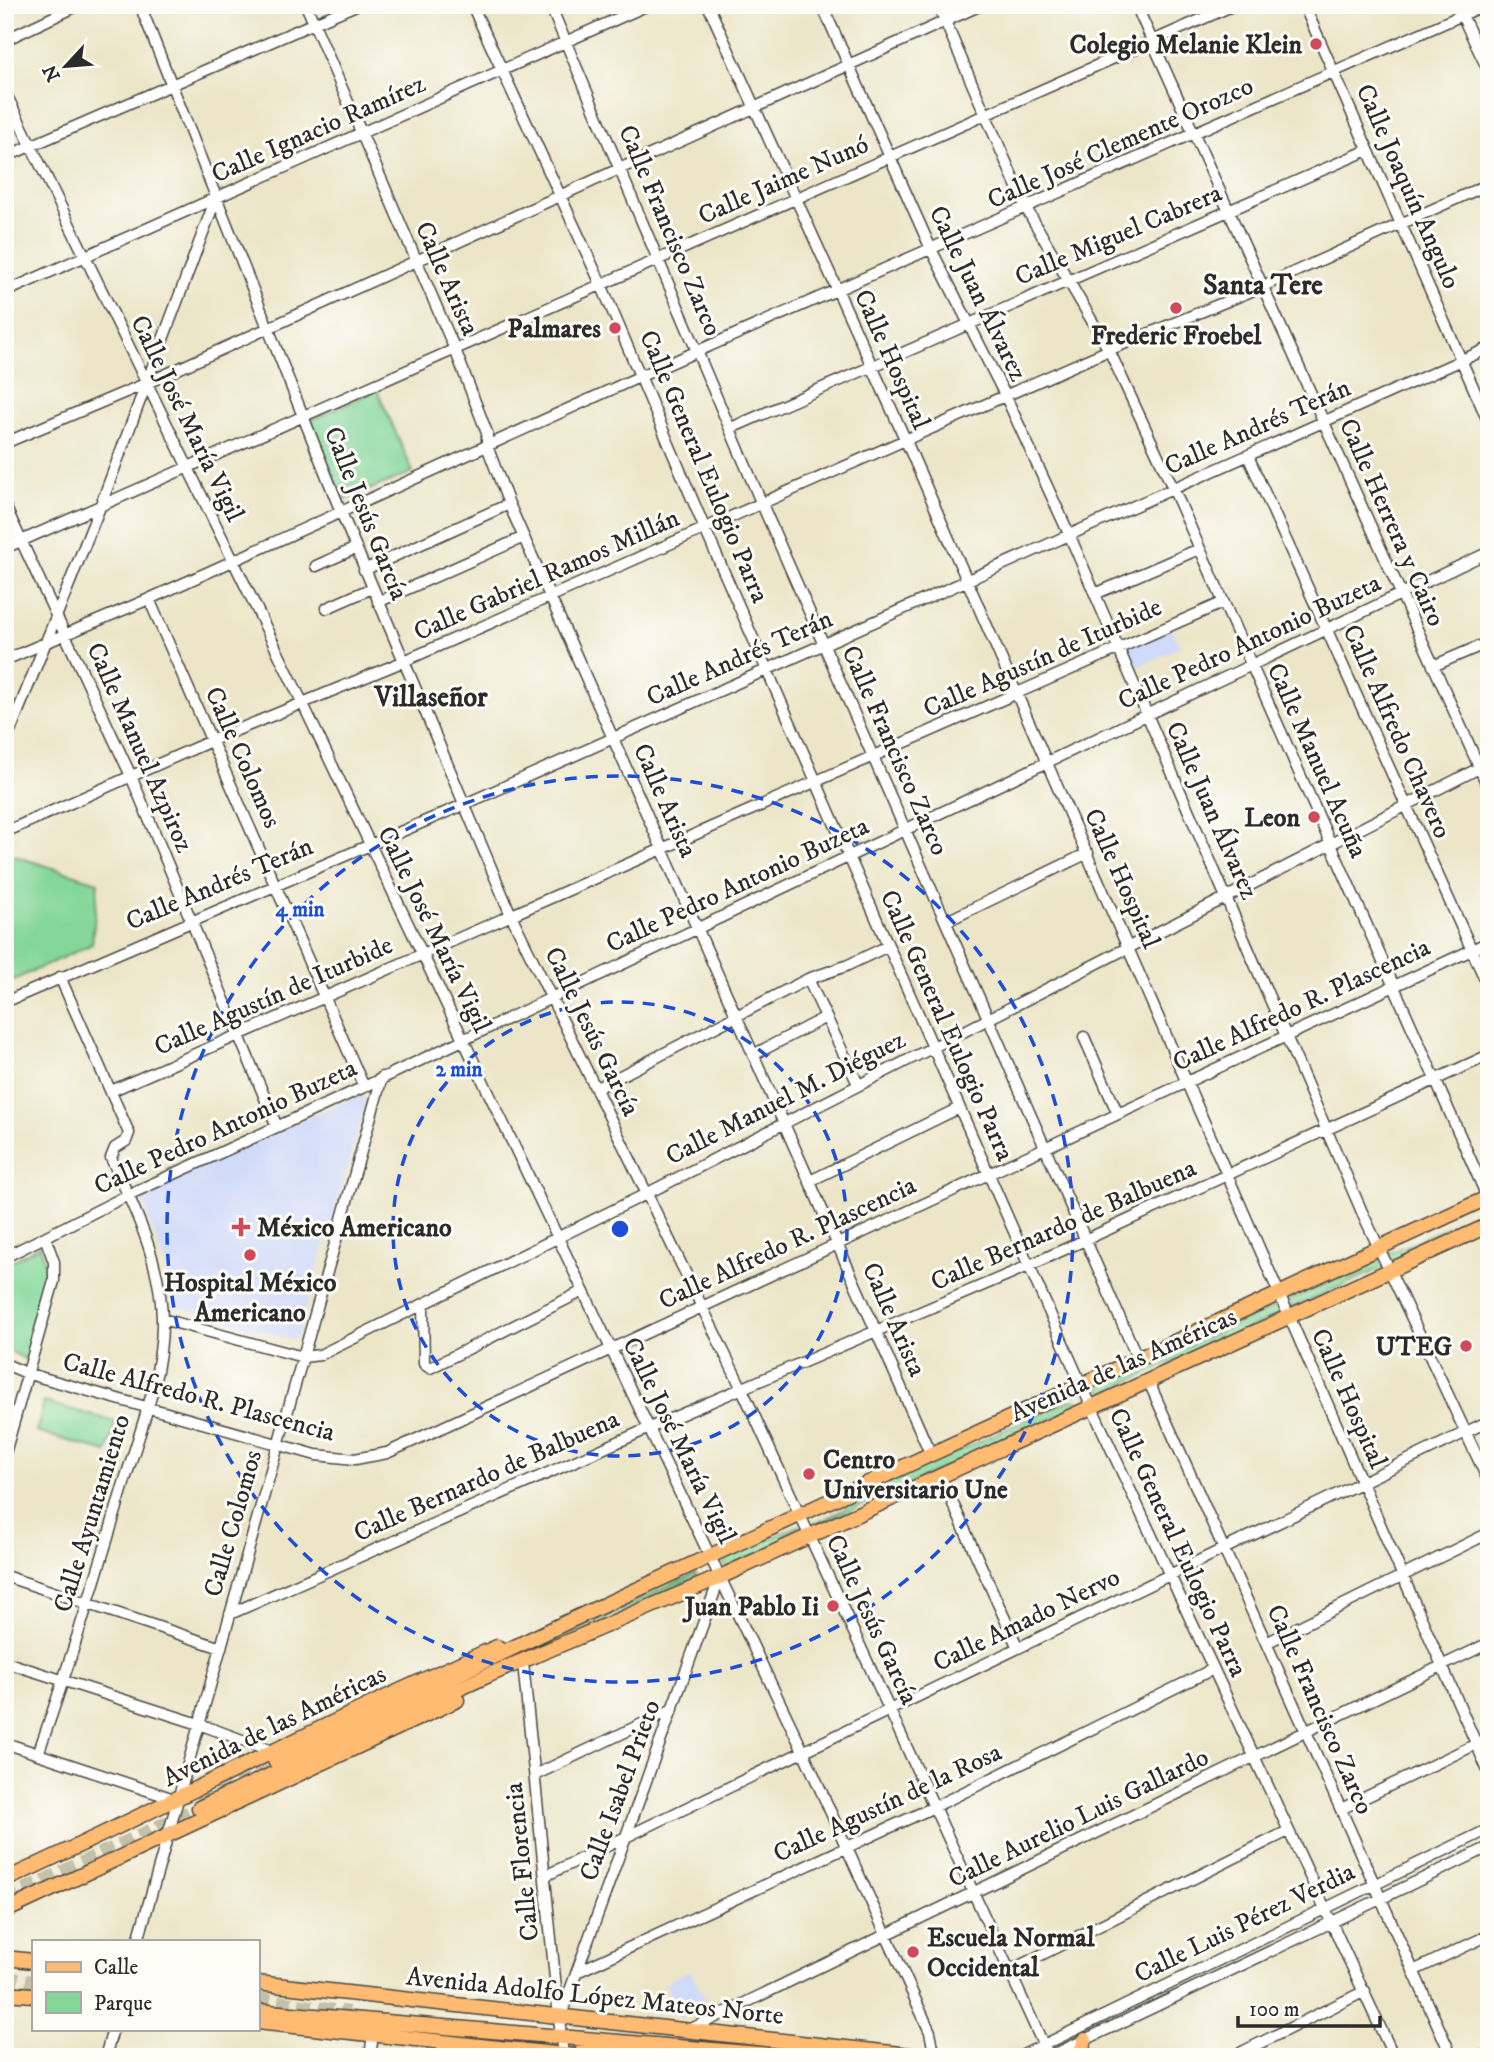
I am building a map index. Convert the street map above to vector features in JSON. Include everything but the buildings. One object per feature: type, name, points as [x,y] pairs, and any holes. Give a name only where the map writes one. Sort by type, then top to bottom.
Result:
[{"type":"main road","name":"Avenida de las Américas","points":[[5,1880],[551,1623],[566,1622],[710,1558],[1278,1292],[1488,1198]]},
{"type":"main road","name":"Avenida de las Américas","points":[[199,1808],[489,1675],[516,1666],[720,1577],[1489,1225]]},
{"type":"main road","name":"Avenida de las Américas","points":[[5,1911],[424,1717],[516,1666]]},
{"type":"main road","points":[[5,1958],[32,1961]]},
{"type":"main road","name":"Avenida Adolfo López Mateos Norte","points":[[259,1983],[928,2057]]},
{"type":"main road","points":[[5,1993],[32,1996]]},
{"type":"main road","points":[[429,2002],[507,2031]]},
{"type":"main road","name":"Avenida Adolfo López Mateos Norte","points":[[259,2011],[795,2057]]},
{"type":"main road","name":"Avenida Adolfo López Mateos Norte","points":[[259,2022],[373,2034],[443,2049],[563,2056],[583,2052],[683,2057]]},
{"type":"main road","points":[[1079,2057],[1085,2039]]},
{"type":"main road","points":[[747,2052],[801,2041]]},
{"type":"main road","points":[[851,2057],[878,2052]]},
{"type":"street","points":[[5,40],[79,5]]},
{"type":"street","name":"Calle Jesús García","points":[[140,5],[364,570],[511,915],[742,1389],[1049,2057]]},
{"type":"street","name":"Calle Arista","points":[[306,5],[456,352],[487,433],[487,446],[509,504],[931,1455]]},
{"type":"street","points":[[5,157],[172,87],[356,5]]},
{"type":"street","name":"Calle General Eulogio Parra","points":[[472,5],[601,284],[705,529],[1081,1384],[1394,2057]]},
{"type":"street","name":"Calle Francisco Zarco","points":[[550,5],[761,502],[1138,1357]]},
{"type":"street","name":"Calle Ignacio Ramírez","points":[[5,292],[648,5]]},
{"type":"street","name":"Calle Hospital","points":[[708,5],[967,579],[1489,1773]]},
{"type":"street","name":"Calle Juan Álvarez","points":[[822,5],[931,249],[1006,397],[1069,534],[1327,1131],[1489,1482]]},
{"type":"street","name":"Calle Manuel Acuña","points":[[937,5],[1026,208],[1108,350],[1172,488],[1488,1198]]},
{"type":"street","points":[[5,443],[147,383],[981,5]]},
{"type":"street","name":"Calle Herrera y Cairo","points":[[1136,5],[1400,594],[1484,766],[1489,789]]},
{"type":"street","name":"Calle Jaime Nunó","points":[[5,548],[187,466],[456,352],[601,284],[1234,5]]},
{"type":"street","name":"Calle Joaquín Angulo","points":[[1304,5],[1489,423]]},
{"type":"street","name":"Calle José Clemente Orozco","points":[[5,660],[149,599],[641,376],[1334,72],[1460,10],[1485,5]]},
{"type":"street","points":[[1460,10],[1489,72]]},
{"type":"street","name":"Calle José María Vigil","points":[[5,92],[303,704],[803,1751],[930,2032],[935,2057]]},
{"type":"street","name":"Calle Miguel Cabrera","points":[[731,428],[1368,150]]},
{"type":"street","name":"Calle Gabriel Ramos Millán","points":[[5,831],[213,740],[402,662],[1108,350],[1401,226],[1489,184]]},
{"type":"street","points":[[5,744],[100,507],[216,198]]},
{"type":"street","name":"Calle Andrés Terán","points":[[5,1002],[274,884],[463,806],[1489,348]]},
{"type":"street","name":"Calle Alfredo Chavero","points":[[1248,456],[1489,988]]},
{"type":"street","points":[[364,570],[509,504]]},
{"type":"street","name":"Calle Manuel Azpiroz","points":[[5,506],[131,776],[277,1127]]},
{"type":"street","points":[[378,602],[524,537]]},
{"type":"street","points":[[316,566],[356,548]]},
{"type":"street","points":[[1095,594],[1199,549]]},
{"type":"street","name":"Calle Pedro Antonio Buzeta","points":[[5,1257],[128,1195],[364,1087],[1489,552]]},
{"type":"street","points":[[327,608],[372,588]]},
{"type":"street","name":"Calle Colomos","points":[[149,599],[364,1087]]},
{"type":"street","name":"Calle Agustín de Iturbide","points":[[111,1091],[1222,603]]},
{"type":"street","points":[[1433,666],[1489,642]]},
{"type":"street","name":"Calle Manuel M. Diéguez","points":[[303,1357],[320,1355],[646,1194],[1484,766]]},
{"type":"street","points":[[947,920],[1088,853]]},
{"type":"street","name":"Calle Alfredo R. Plascencia","points":[[5,1364],[29,1374],[316,1455],[346,1458],[387,1453],[1489,942]]},
{"type":"street","points":[[597,1088],[808,979],[846,966],[888,946]]},
{"type":"street","name":"Calle Ayuntamiento","points":[[38,1754],[88,1604],[148,1406],[159,1358],[162,1319],[154,1263],[111,1153],[126,1142],[129,1133],[60,977]]},
{"type":"street","points":[[808,979],[858,1084]]},
{"type":"street","points":[[753,1055],[826,1017]]},
{"type":"street","points":[[1084,1037],[1118,1114]]},
{"type":"street","name":"Calle Bernardo de Balbuena","points":[[230,1614],[649,1428],[1028,1266],[1489,1055]]},
{"type":"street","name":"Calle Colomos","points":[[138,1940],[382,1077]]},
{"type":"street","points":[[810,1181],[959,1108]]},
{"type":"street","points":[[5,1453],[54,1281],[54,1262],[45,1237]]},
{"type":"street","points":[[423,1305],[424,1364],[430,1368],[583,1291]]},
{"type":"street","points":[[162,1319],[303,1357]]},
{"type":"street","name":"Calle Francisco Zarco","points":[[1148,1380],[1452,2057]]},
{"type":"street","name":"Calle Amado Nervo","points":[[545,1876],[1489,1421]]},
{"type":"street","points":[[940,1475],[1018,1648]]},
{"type":"street","points":[[1266,1643],[1489,1533]]},
{"type":"street","points":[[5,1576],[220,1648]]},
{"type":"street","name":"Calle Isabel Prieto","points":[[560,2018],[720,1577]]},
{"type":"street","name":"Calle Aurelio Luis Gallardo","points":[[687,2031],[1489,1643]]},
{"type":"street","points":[[5,1662],[199,1724],[272,1756]]},
{"type":"street","name":"Calle Florencia","points":[[516,1666],[535,1775],[563,2056]]},
{"type":"street","name":"Calle Agustín de la Rosa","points":[[579,1971],[934,1807],[1213,1669]]},
{"type":"street","points":[[535,1775],[673,1709]]},
{"type":"street","points":[[1341,1809],[1489,1738]]},
{"type":"street","points":[[5,1743],[177,1800]]},
{"type":"street","name":"Calle Luis Pérez Verdia","points":[[1019,2057],[1489,1829]]},
{"type":"street","points":[[1009,1971],[1288,1830]]},
{"type":"street","name":"Calle Luis Pérez Verdia","points":[[1049,2057],[1489,1847]]},
{"type":"street","points":[[1413,1971],[1489,1935]]},
{"type":"street","points":[[1232,2057],[1365,1991]]},
{"type":"street","points":[[105,2057],[113,2030]]},
{"type":"street","points":[[370,2057],[373,2034]]},
{"type":"street","points":[[1482,2057],[1489,2053]]},
{"type":"shaded area","points":[[1172,628],[1180,647],[1137,667],[1128,648]]},
{"type":"shaded area","name":"México Americano","points":[[359,1095],[367,1100],[298,1335],[293,1340],[173,1306],[169,1276],[143,1202],[145,1190]]},
{"type":"shaded area","points":[[690,1970],[708,2005],[681,2019],[665,1983]]},
{"type":"green space","points":[[377,390],[413,472],[342,501],[311,420]]},
{"type":"green space","points":[[5,853],[98,882],[92,944],[5,984]]},
{"type":"green space","points":[[1488,1211],[1488,1214],[1390,1262],[1385,1255]]},
{"type":"green space","points":[[40,1246],[44,1261],[45,1289],[27,1360],[5,1349],[5,1265]]},
{"type":"green space","points":[[1381,1259],[1384,1267],[1292,1308],[1288,1301]]},
{"type":"green space","points":[[1277,1306],[1282,1308],[1281,1314],[1106,1392],[1099,1390],[1103,1383]]},
{"type":"green space","points":[[1070,1400],[1079,1401],[1075,1408],[817,1526],[815,1524],[843,1510],[855,1498]]},
{"type":"green space","points":[[44,1402],[116,1422],[107,1452],[36,1432]]},
{"type":"green space","points":[[797,1526],[801,1528],[801,1533],[729,1567],[723,1565],[726,1559]]},
{"type":"green space","points":[[695,1573],[697,1577],[499,1669],[497,1666]]},
{"type":"tunnel","points":[[196,1796],[275,1761]]},
{"type":"tunnel","points":[[5,1899],[199,1808]]},
{"type":"tunnel","points":[[5,1978],[32,1982]]},
{"type":"tunnel","points":[[259,1999],[349,2013]]},
{"type":"tunnel","points":[[550,2042],[583,2047]]},
{"type":"place","name":"Colegio Melanie Klein","points":[[1316,44]]},
{"type":"place","name":"Frederic Froebel","points":[[1176,308]]},
{"type":"place","name":"Palmares","points":[[615,328]]},
{"type":"place","name":"Leon","points":[[1314,817]]},
{"type":"place","name":"México Americano","points":[[241,1227]]},
{"type":"place","name":"Hospital México Americano","points":[[250,1255]]},
{"type":"place","name":"UTEG","points":[[1466,1346]]},
{"type":"place","name":"Centro Universitario Une","points":[[809,1474]]},
{"type":"place","name":"Juan Pablo Ii","points":[[833,1606]]},
{"type":"place","name":"Escuela Normal Occidental","points":[[913,1952]]},
{"type":"district","name":"Santa Tere","points":[[1263,284]]},
{"type":"district","name":"Villaseñor","points":[[431,696]]}]
